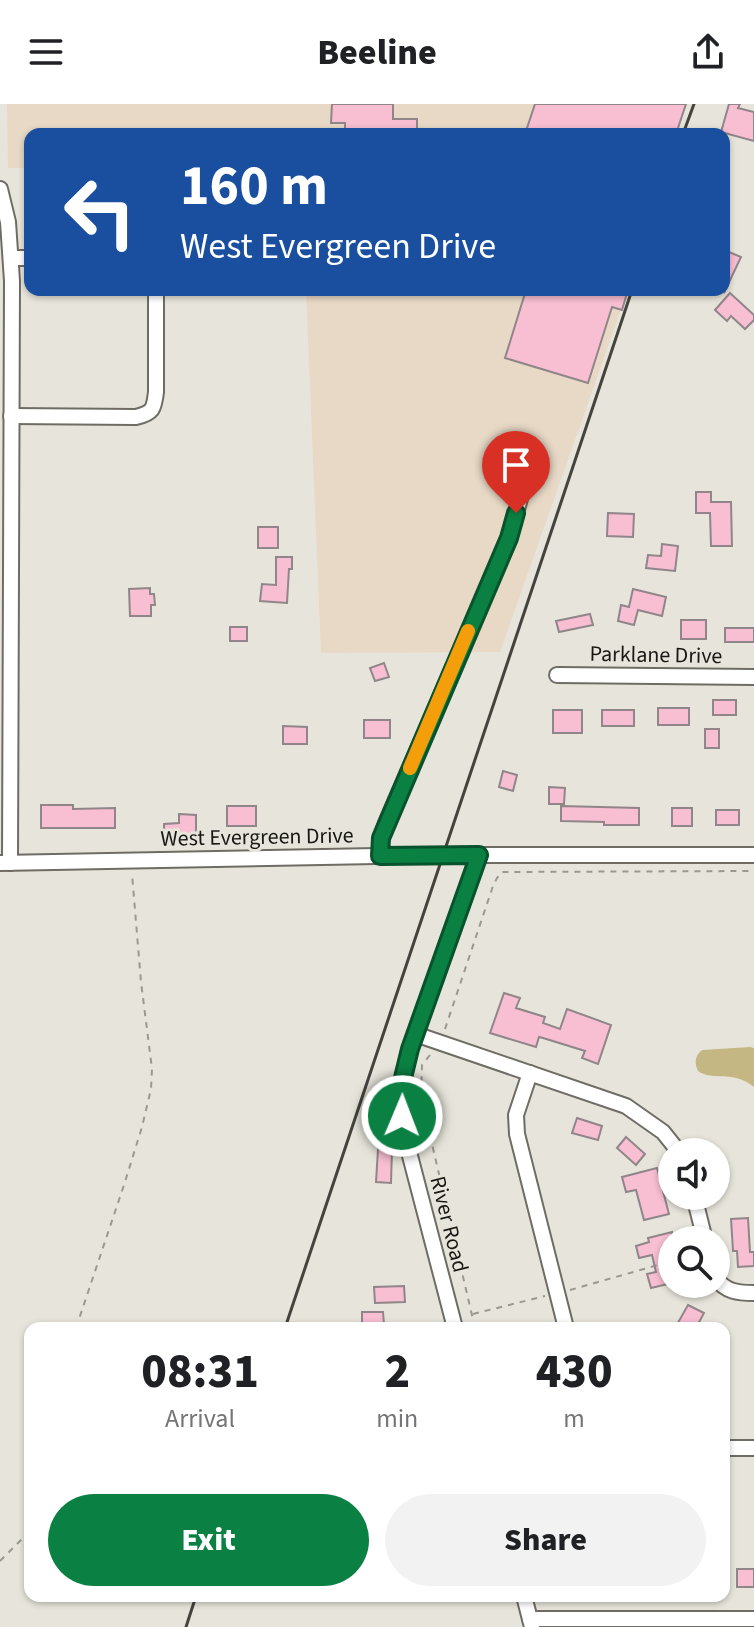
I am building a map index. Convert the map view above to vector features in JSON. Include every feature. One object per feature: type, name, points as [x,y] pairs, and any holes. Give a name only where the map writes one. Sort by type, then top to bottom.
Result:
[{"type":"street","points":[[0,189],[8,222],[11,258],[5,863]]},
{"type":"street","points":[[11,258],[24,258]]},
{"type":"street","points":[[11,416],[136,417],[148,414],[154,406],[156,392],[156,296]]},
{"type":"street","points":[[380,856],[386,823],[509,538],[523,488]]},
{"type":"street","name":"Parklane Drive","points":[[557,675],[754,677]]},
{"type":"street","name":"River Road","points":[[453,1322],[409,1152],[401,1099],[403,1073],[415,1034],[479,855]]},
{"type":"street","name":"West Evergreen Drive","points":[[5,863],[380,856],[754,855]]},
{"type":"street","points":[[415,1034],[626,1106],[668,1138]]},
{"type":"street","points":[[530,1073],[516,1115],[517,1134],[564,1322]]},
{"type":"street","points":[[730,1290],[754,1293]]},
{"type":"street","points":[[730,1448],[754,1448]]},
{"type":"street","points":[[526,1602],[531,1623],[754,1619]]},
{"type":"path","points":[[78,1322],[124,1185],[151,1089],[152,1069],[131,861]]},
{"type":"path","points":[[474,1322],[420,1082],[423,1062],[440,1043],[497,878],[502,872],[754,871]]},
{"type":"path","points":[[472,1314],[658,1265]]},
{"type":"path","points":[[0,1561],[24,1537]]},
{"type":"shaded area","points":[[7,104],[685,104],[678,128],[24,128],[24,168],[8,168]]},
{"type":"shaded area","points":[[306,296],[626,296],[500,652],[321,653]]},
{"type":"shaded area","points":[[754,1048],[754,1087],[738,1078],[710,1076],[698,1071],[696,1059],[702,1050]]},
{"type":"building","points":[[332,104],[393,104],[393,119],[417,119],[417,128],[345,128],[345,123],[331,123]]},
{"type":"building","points":[[535,104],[686,104],[678,128],[527,128]]},
{"type":"building","points":[[729,104],[740,104],[738,108],[754,112],[754,141],[730,134],[730,128],[722,128]]},
{"type":"building","points":[[730,252],[741,257],[730,280]]},
{"type":"building","points":[[730,293],[754,315],[754,320],[745,329],[731,316],[727,321],[715,310]]},
{"type":"building","points":[[524,296],[626,296],[622,310],[612,307],[588,383],[505,358]]},
{"type":"building","points":[[696,492],[711,492],[711,502],[731,502],[732,546],[711,546],[710,513],[696,513]]},
{"type":"building","points":[[608,513],[634,514],[633,537],[607,536]]},
{"type":"building","points":[[258,527],[278,527],[278,548],[258,548]]},
{"type":"building","points":[[662,544],[678,546],[675,571],[646,568],[648,555],[661,556]]},
{"type":"building","points":[[276,557],[292,557],[287,603],[260,601],[262,584],[276,585]]},
{"type":"building","points":[[150,588],[155,605],[151,605],[151,616],[130,616],[129,589]]},
{"type":"building","points":[[633,589],[666,597],[662,616],[638,610],[634,625],[618,621],[621,605],[629,607]]},
{"type":"building","points":[[590,614],[593,625],[559,632],[556,621]]},
{"type":"building","points":[[681,620],[706,620],[706,639],[681,639]]},
{"type":"building","points":[[230,627],[247,627],[247,641],[230,641]]},
{"type":"building","points":[[725,628],[754,628],[754,642],[725,642]]},
{"type":"building","points":[[384,663],[389,677],[375,681],[370,668]]},
{"type":"building","points":[[713,700],[736,700],[736,715],[713,715]]},
{"type":"building","points":[[658,708],[689,708],[689,725],[658,725]]},
{"type":"building","points":[[553,710],[582,710],[582,733],[553,733]]},
{"type":"building","points":[[602,710],[634,710],[634,726],[602,726]]},
{"type":"building","points":[[364,720],[390,720],[390,738],[364,738]]},
{"type":"building","points":[[283,726],[307,727],[307,744],[283,744]]},
{"type":"building","points":[[705,729],[719,729],[719,748],[705,748]]},
{"type":"building","points":[[503,771],[517,775],[513,791],[499,787]]},
{"type":"building","points":[[549,787],[565,788],[564,804],[549,804]]},
{"type":"building","points":[[41,805],[73,805],[73,809],[115,808],[115,828],[41,828]]},
{"type":"building","points":[[227,806],[256,806],[256,826],[227,826]]},
{"type":"building","points":[[561,806],[639,808],[639,825],[561,821]]},
{"type":"building","points":[[672,808],[692,808],[692,826],[672,826]]},
{"type":"building","points":[[716,810],[739,810],[739,825],[716,825]]},
{"type":"building","points":[[179,814],[196,815],[196,837],[164,837],[164,824],[179,823]]},
{"type":"building","points":[[504,993],[520,998],[516,1008],[545,1017],[543,1023],[560,1029],[567,1009],[611,1025],[598,1064],[582,1058],[585,1051],[543,1038],[539,1037],[536,1047],[490,1033]]},
{"type":"building","points":[[577,1118],[602,1126],[598,1140],[572,1133]]},
{"type":"building","points":[[626,1137],[645,1154],[636,1165],[617,1148]]},
{"type":"building","points":[[378,1149],[392,1150],[391,1183],[376,1182]]},
{"type":"building","points":[[657,1168],[658,1210],[668,1210],[669,1214],[644,1220],[636,1190],[626,1192],[622,1177]]},
{"type":"building","points":[[748,1218],[754,1266],[738,1267],[737,1251],[733,1251],[731,1219]]},
{"type":"building","points":[[658,1236],[658,1286],[651,1288],[647,1274],[656,1272],[652,1255],[639,1258],[636,1246],[649,1242],[648,1238]]},
{"type":"building","points":[[404,1286],[405,1302],[375,1303],[374,1287]]},
{"type":"building","points":[[688,1305],[704,1313],[699,1322],[678,1322]]},
{"type":"building","points":[[362,1312],[383,1312],[384,1322],[362,1322]]},
{"type":"building","points":[[737,1569],[754,1569],[754,1587],[737,1587]]},
{"type":"railway","points":[[685,128],[694,104]]},
{"type":"railway","points":[[287,1322],[630,296]]},
{"type":"railway","points":[[186,1627],[194,1602]]},
{"type":"slow traffic","points":[[410,768],[468,631]]},
{"type":"route","points":[[402,1116],[401,1086],[410,1049],[479,855],[380,856],[381,838],[509,538],[516,513]]}]
